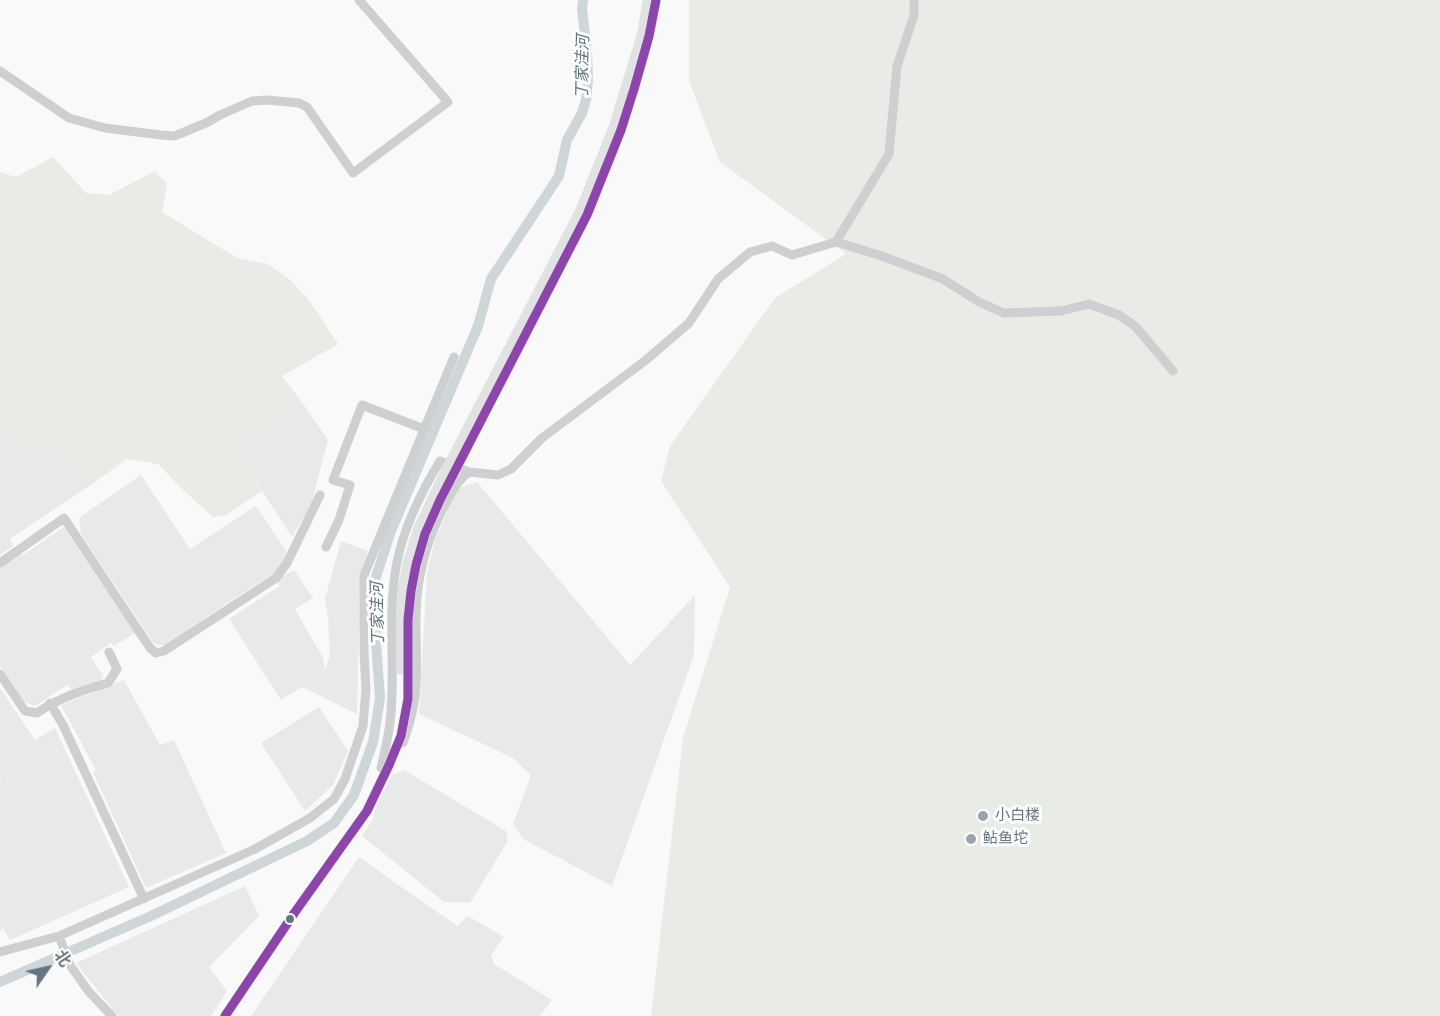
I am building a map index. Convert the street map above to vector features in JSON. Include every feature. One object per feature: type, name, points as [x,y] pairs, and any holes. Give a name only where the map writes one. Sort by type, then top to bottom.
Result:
[{"type":"main road","points":[[225,1016],[367,811],[400,736],[408,699],[408,620],[411,591],[425,534],[451,470],[580,211],[614,126],[642,34],[648,0]]},
{"type":"main road","points":[[451,470],[586,215],[621,130],[649,36],[656,0]]},
{"type":"street","points":[[0,72],[69,118],[105,128],[161,135],[182,133],[252,101],[299,103],[307,107],[353,173],[448,102],[359,0]]},
{"type":"street","points":[[836,242],[889,154],[897,66],[914,15],[914,0]]},
{"type":"street","points":[[385,767],[390,723],[393,589],[399,554],[412,517],[440,461],[469,472],[498,475],[511,470],[542,438],[646,360],[689,323],[718,279],[750,252],[772,246],[792,255],[836,242],[944,279],[979,302],[1004,313],[1061,311],[1089,304],[1119,315],[1136,327],[1173,370]]},
{"type":"street","points":[[0,952],[59,936],[255,849],[310,818],[334,799],[345,779],[363,726],[366,689],[364,575],[454,357]]},
{"type":"street","points":[[326,546],[339,520],[350,485],[333,480],[362,405],[424,429]]},
{"type":"street","points":[[385,767],[401,748],[411,723],[416,686],[417,598],[422,567],[441,514],[458,483],[469,472]]},
{"type":"street","points":[[0,563],[64,518],[150,648],[156,653],[164,651],[276,578],[287,563],[320,495]]},
{"type":"street","points":[[0,674],[25,711],[37,713],[50,703],[108,683],[117,669],[109,652]]},
{"type":"street","points":[[50,703],[63,725],[144,899]]},
{"type":"street","points":[[59,936],[69,965],[89,992],[112,1016]]},
{"type":"shaded area","points":[[689,0],[1440,0],[1440,1016],[651,1016],[683,738],[730,587],[661,481],[670,446],[775,298],[846,254],[720,162],[689,81]]},
{"type":"shaded area","points":[[53,157],[86,193],[109,195],[155,171],[167,184],[162,212],[237,258],[268,264],[288,278],[309,300],[338,344],[282,376],[301,401],[233,446],[262,491],[226,515],[213,517],[158,464],[127,459],[95,482],[81,463],[0,436],[0,172],[16,177]]},
{"type":"shaded area","points":[[301,401],[328,440],[311,505],[292,537],[233,446]]},
{"type":"shaded area","points":[[0,436],[81,463],[95,482],[10,539],[13,546],[0,555]]},
{"type":"shaded area","points":[[141,475],[190,549],[256,506],[286,551],[284,563],[273,574],[166,646],[154,644],[81,534],[79,518]]},
{"type":"shaded area","points":[[477,482],[630,665],[695,595],[694,655],[612,886],[523,839],[513,824],[531,775],[513,758],[419,714],[427,574],[436,537],[458,488]]},
{"type":"shaded area","points":[[64,527],[135,633],[114,646],[111,643],[91,657],[103,676],[101,681],[72,690],[67,685],[35,706],[23,701],[0,666],[0,567],[19,554],[23,555]]},
{"type":"shaded area","points":[[341,541],[368,551],[360,575],[357,714],[302,687],[281,700],[229,619],[280,586],[275,581],[294,570],[313,598],[295,609],[323,658],[325,670],[330,656],[325,599]]},
{"type":"shaded area","points":[[124,680],[160,745],[174,740],[226,853],[146,888],[93,772],[96,770],[61,705]]},
{"type":"shaded area","points":[[0,688],[35,740],[55,728],[129,887],[10,940],[3,928],[0,930]]},
{"type":"shaded area","points":[[319,707],[348,751],[333,785],[305,811],[261,743]]},
{"type":"shaded area","points":[[404,770],[506,831],[508,841],[470,903],[444,902],[362,836],[373,819],[379,799],[392,775]]},
{"type":"shaded area","points":[[359,857],[457,926],[468,916],[504,937],[491,955],[494,964],[552,1000],[540,1016],[251,1016]]},
{"type":"shaded area","points":[[245,886],[259,916],[209,967],[227,991],[211,1016],[118,1016],[76,963]]},
{"type":"waterway","name":"丁家洼河","points":[[0,982],[151,916],[307,841],[334,823],[354,795],[373,742],[380,698],[375,580],[391,531],[478,326],[491,279],[559,176],[567,140],[582,113],[588,79],[583,0]]},
{"type":"transit line","points":[[225,1016],[367,811],[389,765],[401,736],[408,699],[408,620],[416,565],[425,534],[440,500],[587,215],[621,130],[649,36],[656,0]]},
{"type":"place","name":"小白楼","points":[[983,816]]},
{"type":"place","name":"鲇鱼坨","points":[[971,839]]}]
